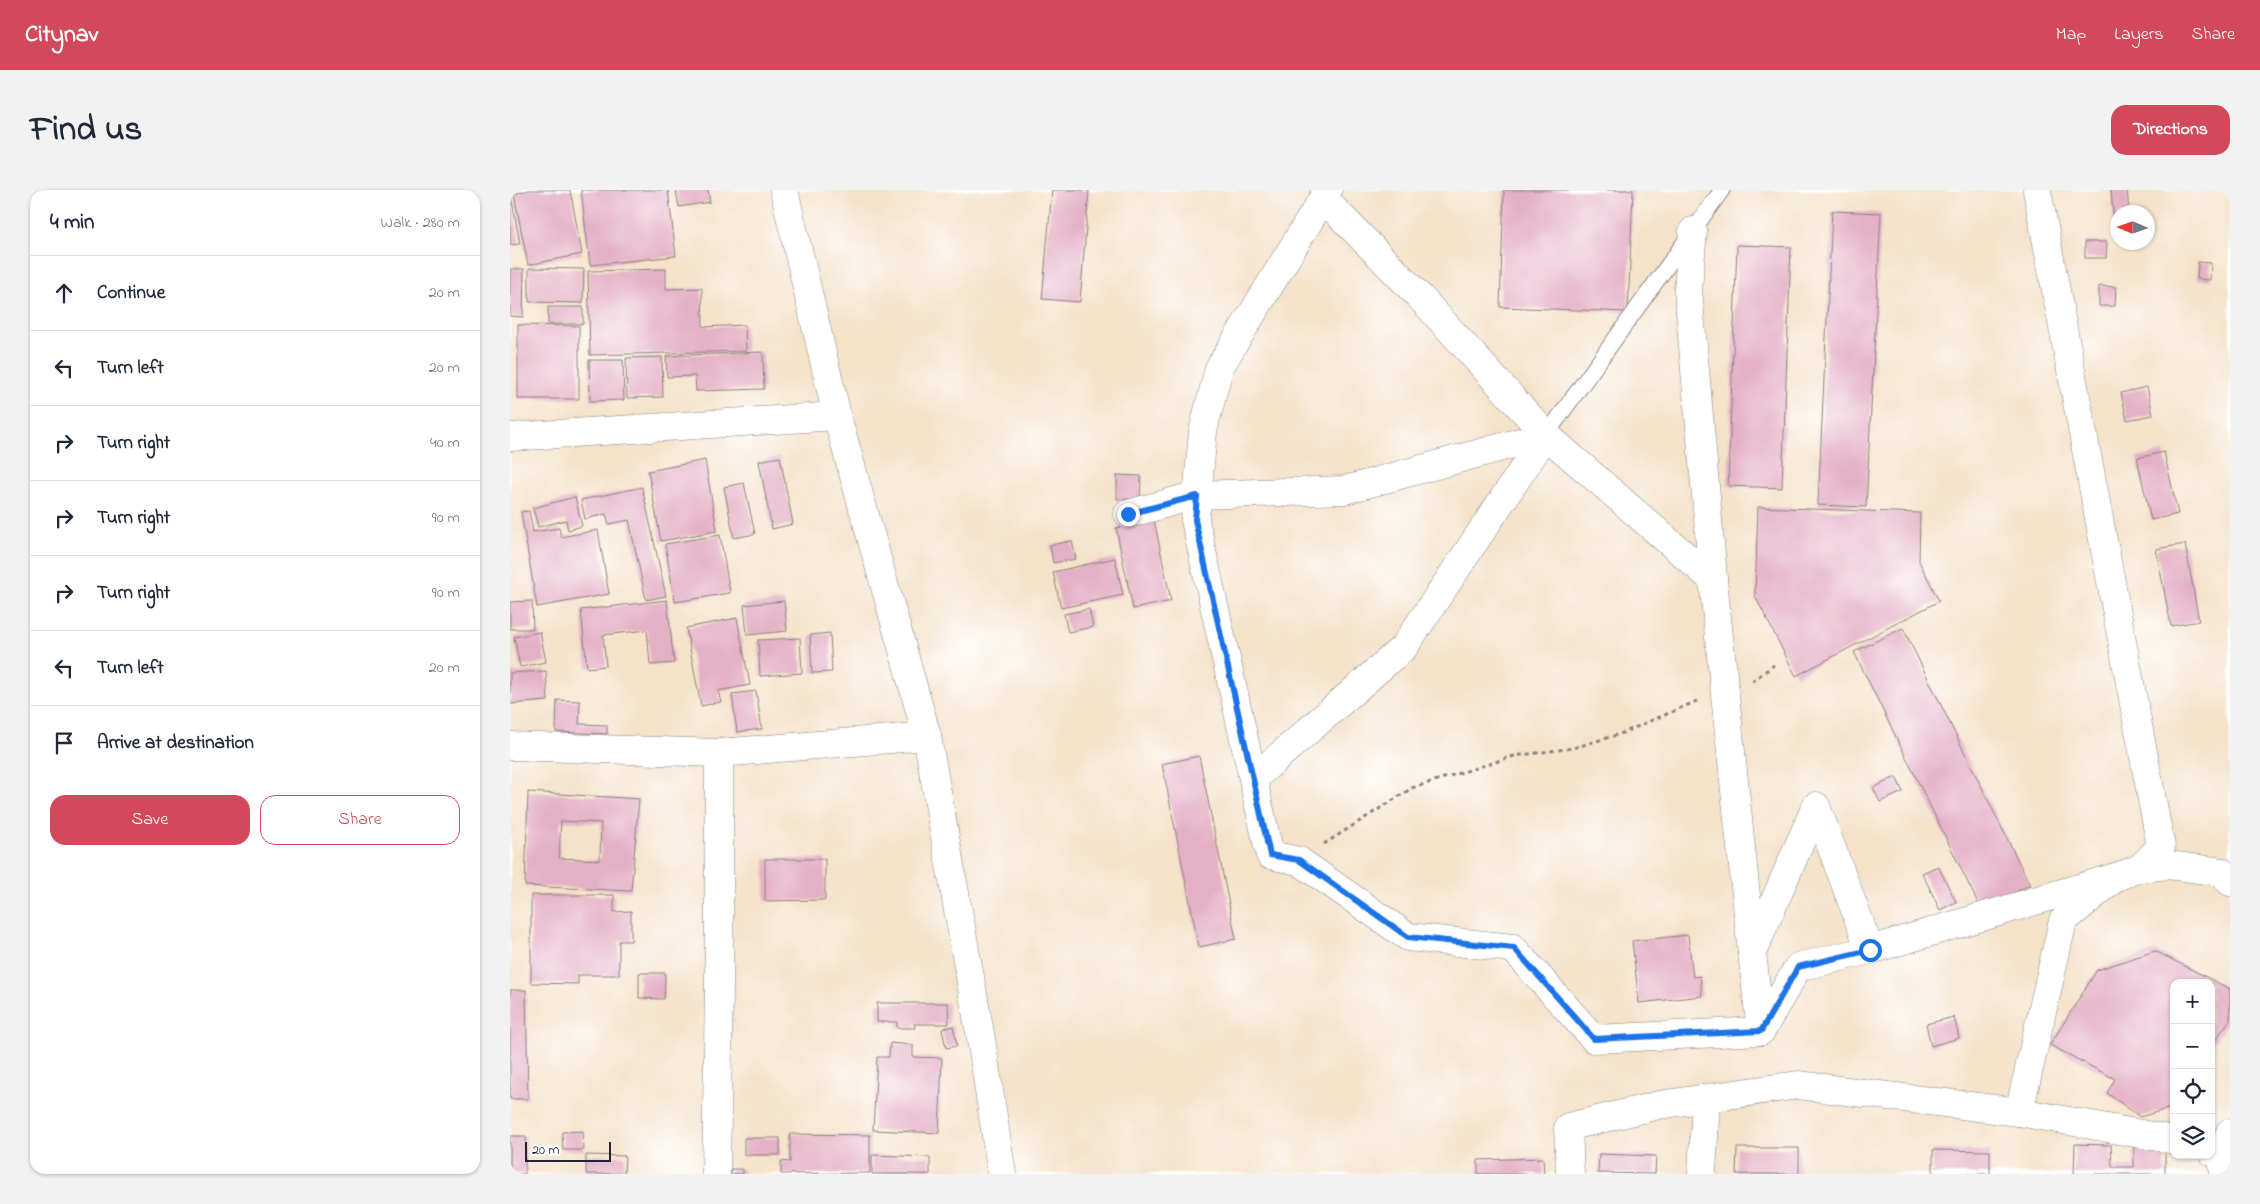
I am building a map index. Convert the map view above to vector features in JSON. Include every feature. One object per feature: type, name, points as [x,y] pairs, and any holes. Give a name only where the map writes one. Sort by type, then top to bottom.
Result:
[{"type":"street","points":[[784,190],[837,416],[927,736],[981,1039],[1002,1174]]},
{"type":"street","points":[[2019,1112],[2063,921],[2161,847],[2037,190]]},
{"type":"street","points":[[1713,580],[1546,435],[1326,194],[1219,368],[1203,431],[1197,496],[1195,520],[1270,855],[1299,860],[1408,937],[1514,948],[1594,1039],[1761,1031]]},
{"type":"street","points":[[1693,231],[1688,289],[1713,580],[1761,1031]]},
{"type":"street","points":[[510,437],[837,416]]},
{"type":"street","points":[[1128,514],[1197,496],[1345,490],[1546,435]]},
{"type":"street","points":[[1253,779],[1404,647],[1546,435]]},
{"type":"street","points":[[510,746],[719,753],[927,736]]},
{"type":"street","points":[[716,1174],[719,753]]},
{"type":"street","points":[[1752,953],[1816,806],[1870,950]]},
{"type":"street","points":[[1761,1031],[1798,967],[1870,950],[2128,872],[2168,865],[2222,872],[2230,882]]},
{"type":"street","points":[[1570,1174],[1568,1127],[1659,1105],[1798,1085],[2019,1112],[2170,1139]]},
{"type":"street","points":[[1702,1174],[1706,1099]]},
{"type":"lane","points":[[1546,435],[1722,190]]},
{"type":"path","points":[[1299,860],[1412,788],[1514,756],[1573,748],[1620,734],[1755,680],[1774,665]]},
{"type":"building","points":[[510,190],[520,244],[510,245]]},
{"type":"building","points":[[529,190],[570,190],[582,254],[528,265],[514,194]]},
{"type":"building","points":[[581,190],[668,190],[676,256],[590,265]]},
{"type":"building","points":[[676,190],[708,190],[710,202],[679,207]]},
{"type":"building","points":[[1052,190],[1089,190],[1080,302],[1042,299]]},
{"type":"building","points":[[1504,190],[1633,190],[1628,312],[1500,307]]},
{"type":"building","points":[[2111,190],[2127,190],[2128,205],[2112,205]]},
{"type":"building","points":[[1832,211],[1881,213],[1866,507],[1818,505]]},
{"type":"building","points":[[2085,242],[2107,242],[2106,258],[2085,258]]},
{"type":"building","points":[[1737,245],[1791,247],[1782,488],[1728,486]]},
{"type":"building","points":[[2198,262],[2211,263],[2210,280],[2197,279]]},
{"type":"building","points":[[529,268],[584,269],[583,303],[529,302]]},
{"type":"building","points":[[510,269],[524,269],[523,317],[510,316]]},
{"type":"building","points":[[666,269],[666,289],[702,288],[703,327],[745,325],[746,351],[590,355],[588,271]]},
{"type":"building","points":[[2099,286],[2116,287],[2115,306],[2099,306]]},
{"type":"building","points":[[548,307],[583,307],[583,324],[548,324]]},
{"type":"building","points":[[518,325],[579,326],[579,399],[518,399]]},
{"type":"building","points":[[763,352],[764,389],[696,391],[695,376],[667,377],[666,356]]},
{"type":"building","points":[[662,357],[663,397],[627,398],[626,358]]},
{"type":"building","points":[[589,360],[623,360],[624,400],[590,401]]},
{"type":"building","points":[[2147,387],[2153,415],[2127,420],[2121,393]]},
{"type":"building","points":[[2164,452],[2178,514],[2151,520],[2137,458]]},
{"type":"building","points":[[780,457],[793,524],[772,529],[759,461]]},
{"type":"building","points":[[705,460],[717,531],[661,541],[648,471]]},
{"type":"building","points":[[1117,475],[1141,476],[1140,499],[1117,499]]},
{"type":"building","points":[[744,483],[755,534],[734,538],[724,487]]},
{"type":"building","points":[[642,487],[666,596],[646,600],[629,520],[609,524],[606,514],[585,519],[581,500]]},
{"type":"building","points":[[575,497],[582,526],[568,530],[566,520],[538,527],[533,508]]},
{"type":"building","points":[[1758,507],[1920,513],[1919,561],[1939,601],[1796,676],[1755,596]]},
{"type":"building","points":[[529,511],[533,532],[559,528],[561,537],[598,530],[609,594],[537,607],[521,512]]},
{"type":"building","points":[[1154,520],[1171,601],[1133,609],[1116,528]]},
{"type":"building","points":[[720,535],[730,593],[675,602],[665,544]]},
{"type":"building","points":[[1072,541],[1076,559],[1053,563],[1050,545]]},
{"type":"building","points":[[2185,544],[2199,621],[2171,626],[2156,549]]},
{"type":"building","points":[[1115,558],[1123,595],[1061,608],[1053,572]]},
{"type":"building","points":[[667,600],[674,663],[650,665],[647,630],[603,635],[606,666],[587,668],[581,610]]},
{"type":"building","points":[[532,601],[533,629],[510,629],[510,602]]},
{"type":"building","points":[[784,601],[787,631],[747,635],[744,605]]},
{"type":"building","points":[[1089,609],[1093,627],[1068,632],[1064,614]]},
{"type":"building","points":[[737,618],[750,685],[718,691],[721,702],[701,706],[686,628]]},
{"type":"building","points":[[1903,628],[2030,885],[1981,909],[1854,652]]},
{"type":"building","points":[[540,632],[546,662],[520,667],[514,637]]},
{"type":"building","points":[[830,633],[832,672],[812,673],[810,635]]},
{"type":"building","points":[[800,638],[802,673],[760,676],[758,640]]},
{"type":"building","points":[[546,671],[548,701],[510,704],[510,673]]},
{"type":"building","points":[[756,691],[762,729],[737,732],[732,694]]},
{"type":"building","points":[[557,700],[580,701],[579,724],[607,725],[607,734],[556,732]]},
{"type":"building","points":[[1199,756],[1236,939],[1199,947],[1162,764]]},
{"type":"building","points":[[1896,777],[1903,792],[1880,802],[1873,788]]},
{"type":"building","points":[[528,792],[639,799],[631,891],[525,886]],"holes":[[[561,821],[601,823],[600,860],[559,858]]]},
{"type":"building","points":[[765,859],[825,859],[825,900],[765,901]]},
{"type":"building","points":[[1938,866],[1956,902],[1940,910],[1922,873]]},
{"type":"building","points":[[531,895],[614,895],[614,912],[631,911],[631,941],[619,941],[619,975],[578,975],[578,984],[531,983]]},
{"type":"building","points":[[1688,935],[1693,977],[1700,976],[1702,996],[1639,1003],[1632,941]]},
{"type":"building","points":[[2155,951],[2210,979],[2170,979],[2170,1108],[2140,1117],[2107,1093],[2115,1079],[2050,1045],[2097,970]]},
{"type":"building","points":[[639,973],[665,973],[664,999],[639,998]]},
{"type":"building","points":[[2215,981],[2230,989],[2230,1020],[2215,1041]]},
{"type":"building","points":[[510,990],[526,990],[528,1099],[510,1099]]},
{"type":"building","points":[[877,1003],[948,1003],[949,1024],[914,1024],[915,1028],[897,1028],[897,1022],[877,1022]]},
{"type":"building","points":[[1954,1017],[1959,1038],[1931,1046],[1926,1024]]},
{"type":"building","points":[[953,1026],[957,1046],[946,1048],[942,1029]]},
{"type":"building","points":[[890,1043],[913,1045],[913,1057],[942,1058],[939,1133],[873,1130],[877,1057],[889,1057]]},
{"type":"building","points":[[583,1131],[584,1150],[563,1150],[562,1132]]},
{"type":"building","points":[[790,1134],[870,1135],[870,1173],[781,1174],[781,1161],[790,1162]]},
{"type":"building","points":[[510,1136],[526,1136],[525,1174],[510,1174]]},
{"type":"building","points":[[744,1138],[780,1138],[780,1155],[744,1155]]},
{"type":"building","points":[[2075,1144],[2111,1145],[2112,1167],[2134,1167],[2134,1144],[2165,1144],[2165,1174],[2074,1174]]},
{"type":"building","points":[[1737,1148],[1799,1148],[1799,1174],[1736,1174]]},
{"type":"building","points":[[1933,1150],[1990,1151],[1990,1174],[1933,1174]]},
{"type":"building","points":[[1599,1154],[1656,1156],[1655,1174],[1598,1173]]},
{"type":"building","points":[[586,1155],[625,1156],[624,1174],[586,1174]]},
{"type":"building","points":[[872,1155],[930,1157],[930,1174],[872,1174]]},
{"type":"building","points":[[1543,1158],[1544,1174],[1478,1174],[1478,1160]]},
{"type":"building","points":[[731,1169],[743,1169],[743,1174],[730,1174]]},
{"type":"route","points":[[1128,514],[1197,496],[1195,520],[1270,855],[1299,860],[1408,937],[1514,948],[1594,1039],[1761,1031],[1798,967],[1870,950]]}]
